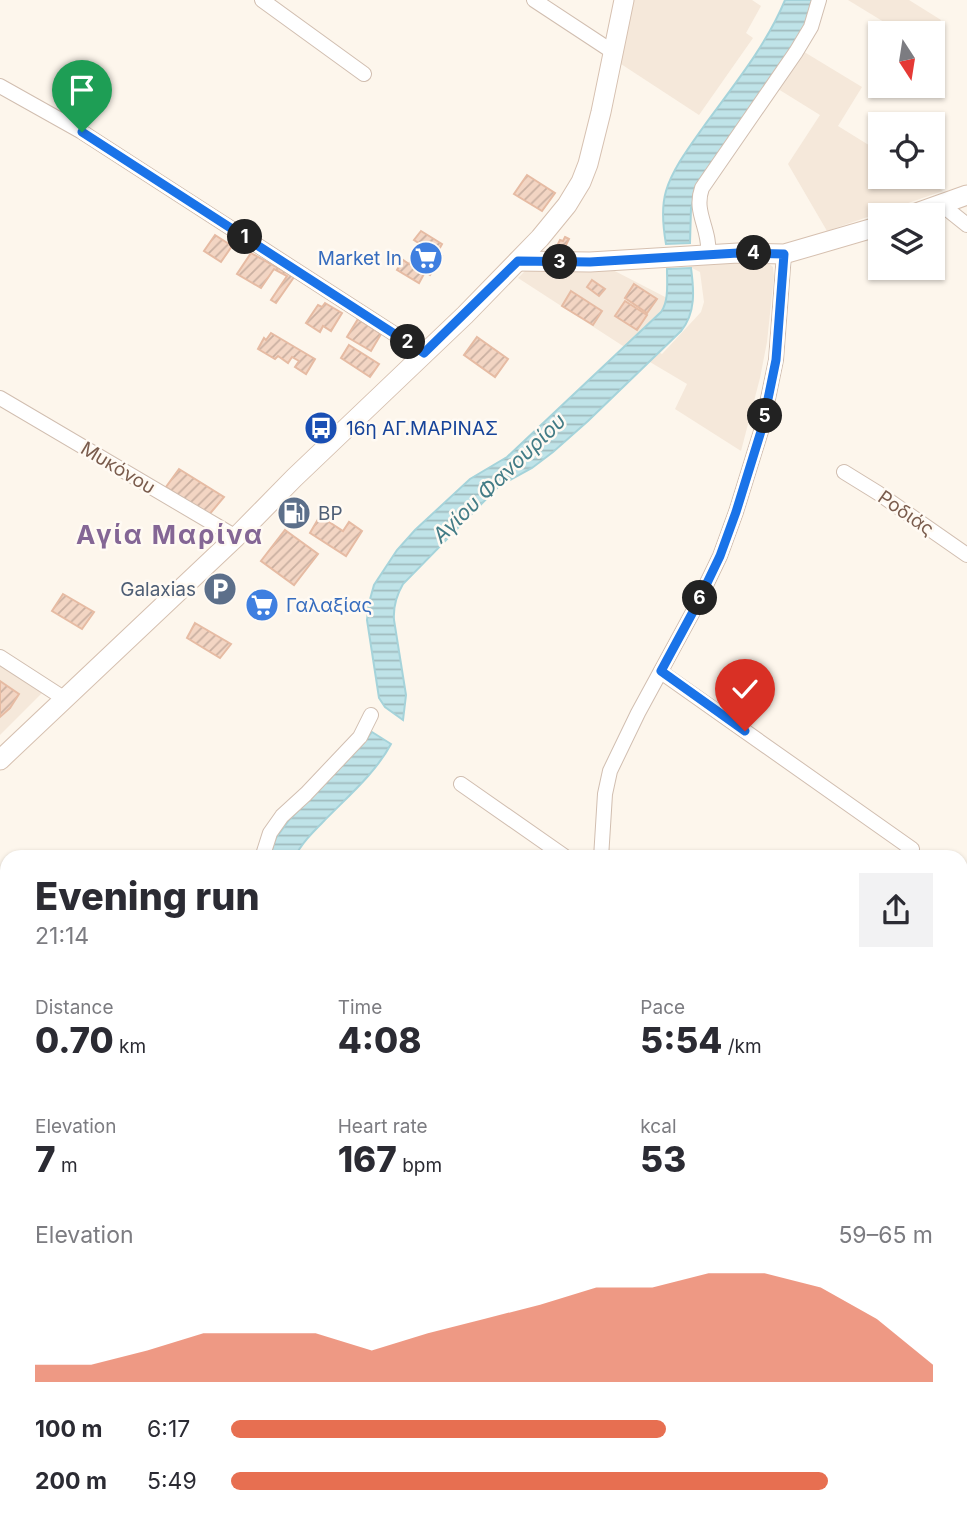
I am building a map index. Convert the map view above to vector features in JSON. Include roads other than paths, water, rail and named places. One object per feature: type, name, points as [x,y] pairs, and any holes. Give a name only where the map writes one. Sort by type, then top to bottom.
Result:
[{"type":"main road","points":[[0,760],[236,537],[540,238],[567,205],[581,183],[588,164],[624,0]]},
{"type":"main road","points":[[945,204],[967,195]]},
{"type":"main road","points":[[518,261],[590,262],[738,253],[784,254],[868,230]]},
{"type":"street","points":[[262,0],[364,74]]},
{"type":"street","points":[[534,0],[613,52]]},
{"type":"street","points":[[708,255],[708,236],[698,198],[702,188],[796,52],[811,27],[819,0]]},
{"type":"street","points":[[0,86],[82,132],[424,353]]},
{"type":"street","points":[[945,207],[967,225]]},
{"type":"street","points":[[602,850],[605,794],[610,771],[720,556],[762,428],[776,360],[784,254]]},
{"type":"street","name":"Μυκόνου","points":[[0,398],[236,537]]},
{"type":"street","name":"Ροδιάς","points":[[844,472],[967,555]]},
{"type":"street","points":[[0,657],[65,699]]},
{"type":"street","points":[[661,671],[912,849]]},
{"type":"street","points":[[265,850],[270,833],[282,816],[360,737],[371,715]]},
{"type":"street","points":[[461,784],[556,850]]},
{"type":"water","points":[[785,0],[816,0],[809,23],[694,198],[691,208],[690,243],[666,244],[663,204],[673,174],[759,50]]},
{"type":"water","name":"Αγίου Φανουρίου","points":[[691,268],[692,309],[681,331],[553,452],[532,468],[499,486],[403,584],[396,601],[394,620],[406,695],[403,720],[385,707],[379,698],[367,620],[374,585],[397,550],[415,530],[470,479],[507,457],[661,312],[666,297],[667,269]]},
{"type":"water","points":[[372,732],[391,744],[360,785],[299,850],[272,850],[276,838],[289,820]]},
{"type":"place","name":"Market In","points":[[426,258]]},
{"type":"place","name":"16η ΑΓ.ΜΑΡΙΝΑΣ","points":[[321,428]]},
{"type":"place","name":"BP","points":[[294,513]]},
{"type":"place","name":"Galaxias","points":[[220,589]]},
{"type":"place","name":"Γαλαξίας","points":[[262,605]]},
{"type":"district","name":"Αγία Μαρίνα","points":[[170,534]]}]
